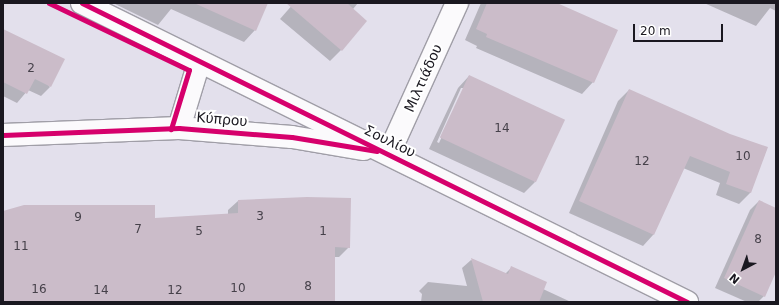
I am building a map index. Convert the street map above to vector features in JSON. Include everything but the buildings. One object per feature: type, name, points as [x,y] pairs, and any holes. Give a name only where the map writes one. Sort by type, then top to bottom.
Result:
[{"type":"street","name":"Σουλίου","points":[[82,3],[199,62],[389,153],[687,302]]},
{"type":"street","name":"Μιλτιάδου","points":[[389,153],[457,3]]},
{"type":"street","points":[[179,128],[199,62]]},
{"type":"street","name":"Κύπρου","points":[[3,135],[179,128],[292,137],[389,153]]},
{"type":"cycle path","points":[[49,3],[189,70],[171,129]]},
{"type":"cycle path","points":[[82,3],[687,302]]},
{"type":"cycle path","points":[[3,135],[179,128],[292,137],[377,151]]}]
